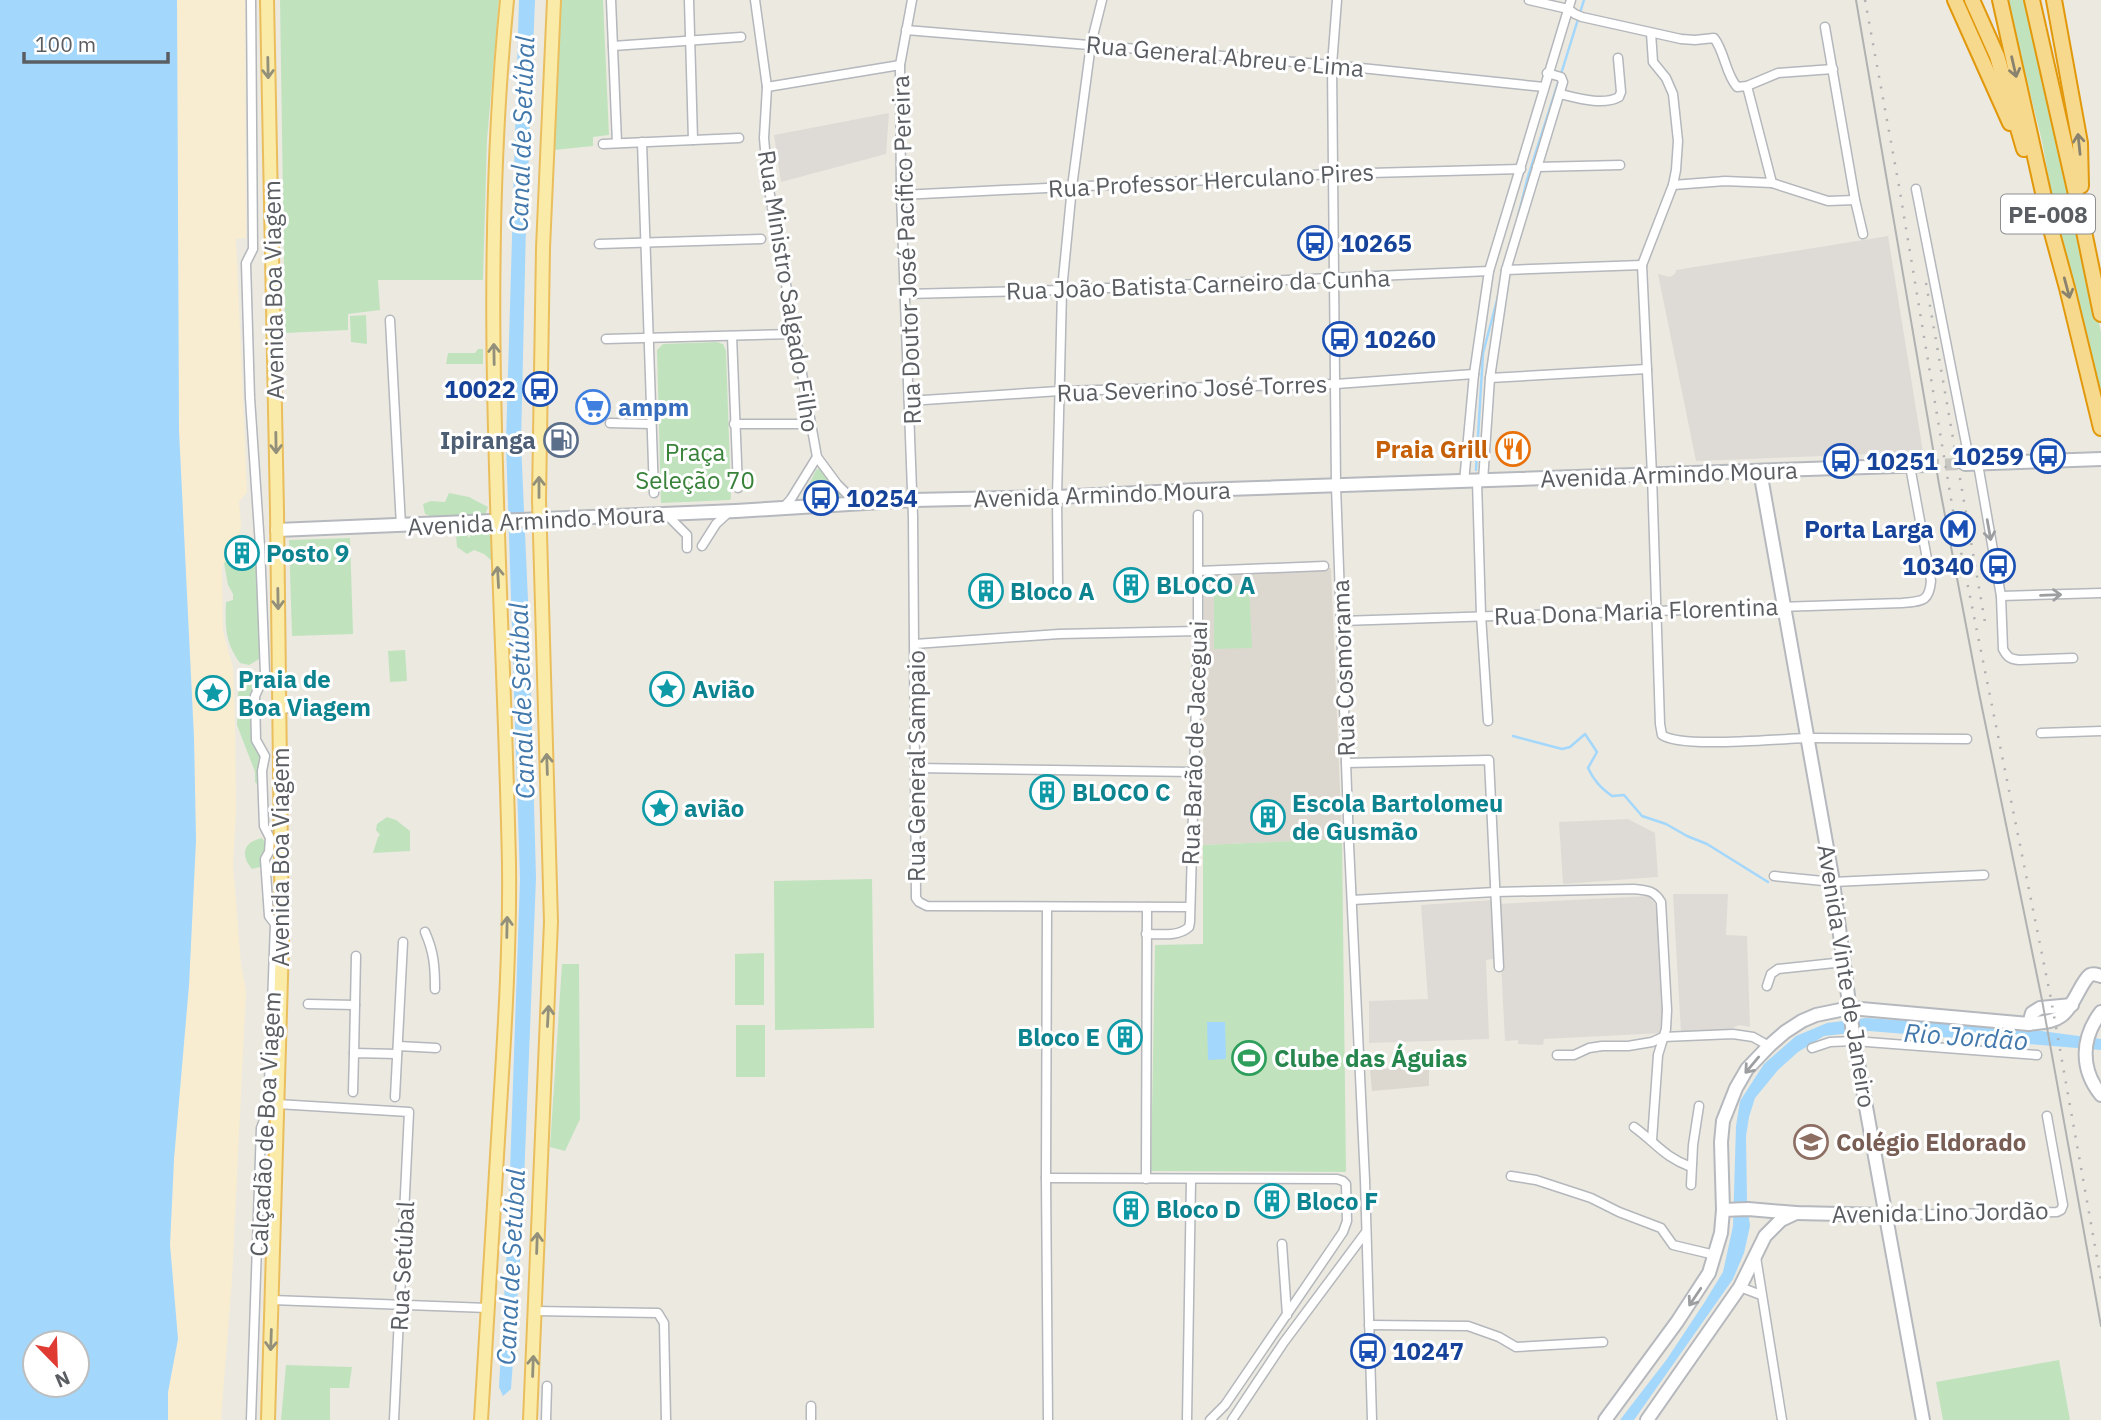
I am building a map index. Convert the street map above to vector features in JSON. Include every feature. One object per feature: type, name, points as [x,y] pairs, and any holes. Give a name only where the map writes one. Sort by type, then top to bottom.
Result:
[{"type":"highway","points":[[1955,0],[2027,160]]},
{"type":"highway","points":[[1972,0],[1997,56],[2027,160],[2052,233]]},
{"type":"highway","name":"PE-008","points":[[2000,0],[2052,233],[2101,428]]},
{"type":"highway","name":"PE-008","points":[[2032,0],[2101,314]]},
{"type":"highway","points":[[2054,2],[2080,143],[2080,212]]},
{"type":"main road","name":"Avenida Boa Viagem","points":[[267,0],[282,944],[268,1420]]},
{"type":"main road","points":[[481,1420],[506,1006],[509,867],[493,288],[494,212],[508,0]]},
{"type":"main road","points":[[530,1420],[551,922],[539,518],[543,248],[554,0]]},
{"type":"main road","points":[[1971,464],[2101,459]]},
{"type":"main road","name":"Avenida Armindo Moura","points":[[277,530],[730,511],[913,500],[1927,465]]},
{"type":"main road","name":"Avenida Vinte de Janeiro","points":[[1760,471],[1833,882],[1854,1039],[1923,1420]]},
{"type":"main road","points":[[1605,1420],[1702,1287],[1728,1210],[1721,1142],[1723,1121],[1747,1069],[1769,1046],[1785,1032],[1816,1015],[1850,1010],[2007,1017],[2029,1024],[2057,1019],[2072,1005],[2088,978],[2094,974],[2101,976]]},
{"type":"main road","points":[[2101,1012],[2089,1033],[2085,1052],[2090,1077],[2101,1095]]},
{"type":"main road","name":"Avenida Lino Jordão","points":[[1728,1210],[1886,1216]]},
{"type":"main road","points":[[1647,1420],[1740,1287],[1765,1236],[1775,1225],[1796,1213]]},
{"type":"street","name":"Calçadão de Boa Viagem","points":[[251,0],[253,249],[246,263],[250,398],[260,534],[265,674],[255,696],[256,740],[265,756],[262,771],[264,826],[270,838],[269,852],[265,859],[269,916],[275,924],[268,1110],[261,1128],[260,1142],[251,1420]]},
{"type":"street","points":[[611,0],[617,143]]},
{"type":"street","points":[[689,0],[692,140]]},
{"type":"street","name":"Rua Ministro Salgado Filho","points":[[754,0],[767,87],[764,138],[768,184],[817,457],[837,484],[856,503]]},
{"type":"street","name":"Rua Doutor José Pacífico Pereira","points":[[912,0],[900,65],[901,195],[913,500]]},
{"type":"street","points":[[1058,589],[1057,497],[1062,290],[1072,187],[1091,44],[1102,0]]},
{"type":"street","name":"Rua Cosmorama","points":[[1337,0],[1332,65],[1336,486],[1372,1420]]},
{"type":"street","points":[[1529,0],[1651,33],[1688,40],[1714,37],[1735,85],[1740,88],[1778,73],[1833,69]]},
{"type":"street","points":[[1488,721],[1474,481],[1474,374],[1489,271],[1544,88],[1554,75],[1574,10]]},
{"type":"street","points":[[1825,27],[1863,234]]},
{"type":"street","name":"Rua General Abreu e Lima","points":[[906,30],[1332,65],[1544,88]]},
{"type":"street","points":[[1651,33],[1653,62],[1671,88],[1678,154],[1673,185],[1643,265],[1662,734],[1666,738],[1688,741],[1732,742],[1809,738],[1967,739]]},
{"type":"street","points":[[613,46],[741,37]]},
{"type":"street","points":[[1560,94],[1608,101],[1619,97],[1618,58]]},
{"type":"street","points":[[767,87],[900,65]]},
{"type":"street","points":[[1474,481],[1506,271],[1563,82],[1554,75]]},
{"type":"street","points":[[1747,86],[1772,183]]},
{"type":"street","points":[[603,144],[739,138]]},
{"type":"street","points":[[642,142],[654,493]]},
{"type":"street","points":[[1538,166],[1620,165]]},
{"type":"street","name":"Rua Professor Herculano Pires","points":[[901,195],[1332,174],[1521,169]]},
{"type":"street","points":[[1673,185],[1725,181],[1772,183],[1828,201],[1855,200]]},
{"type":"street","points":[[1916,189],[1971,464],[2001,596],[2003,649],[2011,659],[2073,658]]},
{"type":"street","points":[[599,244],[761,239]]},
{"type":"street","points":[[1506,271],[1643,265]]},
{"type":"street","name":"Rua João Batista Carneiro da Cunha","points":[[906,294],[1062,290],[1489,271]]},
{"type":"street","points":[[390,320],[401,526]]},
{"type":"street","points":[[606,339],[795,334]]},
{"type":"street","points":[[732,336],[738,488]]},
{"type":"street","points":[[1490,378],[1647,369]]},
{"type":"street","name":"Rua Severino José Torres","points":[[909,401],[1059,391],[1336,384],[1474,374]]},
{"type":"street","points":[[610,424],[651,424]]},
{"type":"street","points":[[734,424],[800,424]]},
{"type":"street","name":"Rua Ministro Salgado Filho","points":[[783,508],[817,457]]},
{"type":"street","name":"Rua Dona Maria Florentina","points":[[1341,621],[1902,603],[1925,600],[1931,582],[1910,466]]},
{"type":"street","name":"Rua General Sampaio","points":[[913,500],[916,898],[927,906],[1190,907]]},
{"type":"street","points":[[665,513],[687,535],[704,541],[730,511]]},
{"type":"street","name":"Rua Barão de Jaceguai","points":[[1146,934],[1172,934],[1183,932],[1189,927],[1195,772],[1198,515]]},
{"type":"street","points":[[687,535],[687,548]]},
{"type":"street","points":[[1198,571],[1324,566]]},
{"type":"street","points":[[2001,596],[2101,593]]},
{"type":"street","points":[[915,644],[1059,634],[1198,631]]},
{"type":"street","points":[[279,709],[303,707]]},
{"type":"street","points":[[2041,733],[2101,732]]},
{"type":"street","points":[[1346,763],[1489,760],[1499,967]]},
{"type":"street","points":[[915,768],[1195,772]]},
{"type":"street","points":[[1774,876],[1833,882],[1984,875]]},
{"type":"street","points":[[1352,900],[1495,892],[1650,890],[1661,902],[1667,1010],[1658,1055],[1652,1140]]},
{"type":"street","points":[[1047,907],[1048,1420]]},
{"type":"street","points":[[1146,1179],[1147,907]]},
{"type":"street","points":[[425,932],[435,961],[435,989]]},
{"type":"street","points":[[395,1097],[403,942]]},
{"type":"street","points":[[352,1092],[356,956]]},
{"type":"street","points":[[1768,986],[1771,974],[1778,969],[1844,962]]},
{"type":"street","points":[[308,1004],[355,1005]]},
{"type":"street","points":[[1557,1055],[1574,1055],[1602,1045],[1629,1046],[1663,1037],[1743,1034],[1769,1046]]},
{"type":"street","points":[[1812,1048],[1854,1039],[2037,1055]]},
{"type":"street","points":[[355,1053],[436,1048]]},
{"type":"street","name":"Rua Setúbal","points":[[277,1104],[409,1112],[394,1420]]},
{"type":"street","points":[[1691,1185],[1699,1106]]},
{"type":"street","name":"Avenida Lino Jordão","points":[[1886,1216],[2061,1210],[2063,1205],[2047,1116]]},
{"type":"street","points":[[1634,1127],[1652,1140],[1664,1154],[1692,1167]]},
{"type":"street","points":[[1511,1176],[1536,1180],[1591,1198],[1661,1228],[1674,1245],[1715,1255]]},
{"type":"street","points":[[1046,1178],[1343,1181],[1347,1188],[1347,1221],[1343,1232],[1225,1405],[1210,1420]]},
{"type":"street","points":[[1187,1420],[1191,1180]]},
{"type":"street","points":[[1232,1420],[1284,1342],[1366,1232]]},
{"type":"street","points":[[1282,1244],[1287,1315]]},
{"type":"street","points":[[1755,1254],[1782,1420]]},
{"type":"street","points":[[1740,1287],[1761,1295]]},
{"type":"street","points":[[272,1300],[488,1308]]},
{"type":"street","points":[[534,1311],[658,1313],[664,1323],[666,1420]]},
{"type":"street","points":[[1369,1325],[1468,1326],[1499,1337],[1516,1347],[1603,1342]]},
{"type":"street","points":[[546,1420],[547,1386]]},
{"type":"street","points":[[811,1406],[811,1420]]},
{"type":"shaded area","points":[[889,113],[886,154],[781,182],[774,135]]},
{"type":"shaded area","points":[[1888,236],[1923,452],[1696,461],[1658,274],[1670,277],[1676,270]]},
{"type":"shaded area","points":[[1331,568],[1342,839],[1203,845],[1204,573]]},
{"type":"shaded area","points":[[1628,819],[1655,833],[1658,877],[1563,884],[1559,822]]},
{"type":"shaded area","points":[[1673,894],[1728,894],[1726,935],[1747,936],[1750,1027],[1739,1025],[1726,1031],[1681,1033]]},
{"type":"shaded area","points":[[1649,896],[1659,910],[1663,1033],[1544,1039],[1543,1045],[1518,1044],[1518,1040],[1505,1041],[1498,904]]},
{"type":"shaded area","points":[[1492,900],[1494,959],[1486,960],[1489,1039],[1369,1043],[1369,1001],[1428,999],[1421,905]]},
{"type":"shaded area","points":[[1429,1067],[1429,1086],[1372,1091],[1370,1069]]},
{"type":"green space","points":[[280,0],[499,0],[487,140],[483,280],[378,280],[380,310],[348,314],[348,330],[285,333]]},
{"type":"green space","points":[[561,0],[603,0],[609,135],[593,137],[593,146],[554,150]]},
{"type":"green space","points":[[2007,0],[2027,0],[2101,332],[2101,398],[2051,191],[2042,141]]},
{"type":"green space","points":[[366,315],[367,344],[351,342],[350,316]]},
{"type":"green space","name":"Praça Seleção 70","points":[[663,344],[723,344],[726,351],[731,498],[661,503],[657,350]]},
{"type":"green space","points":[[478,349],[483,349],[483,364],[446,364],[448,353],[475,353]]},
{"type":"green space","points":[[820,468],[843,499],[801,501],[816,470]]},
{"type":"green space","points":[[449,493],[469,497],[488,507],[484,518],[454,519],[442,516],[438,519],[425,514],[423,504],[431,501],[445,502]]},
{"type":"green space","points":[[473,531],[495,531],[494,560],[474,550],[467,554],[457,547],[456,534],[467,534],[469,538]]},
{"type":"green space","points":[[350,538],[353,634],[292,636],[289,540]]},
{"type":"green space","points":[[249,555],[256,562],[260,597],[261,658],[249,665],[240,663],[229,642],[226,602],[233,600],[233,594],[228,585],[224,563],[231,557],[245,559]]},
{"type":"green space","points":[[1249,585],[1252,648],[1214,649],[1214,586]]},
{"type":"green space","points":[[405,650],[407,681],[390,682],[388,651]]},
{"type":"green space","points":[[247,677],[253,688],[254,730],[262,755],[260,787],[255,782],[255,772],[237,725],[238,693]]},
{"type":"green space","points":[[387,817],[396,820],[410,831],[410,851],[373,853],[380,835],[376,830],[377,824]]},
{"type":"green space","points":[[262,838],[267,845],[264,866],[252,869],[246,859],[245,850],[251,843]]},
{"type":"green space","name":"Clube das Águias","points":[[1342,839],[1346,1172],[1151,1171],[1155,945],[1203,944],[1203,845]]},
{"type":"green space","points":[[872,879],[874,1028],[775,1030],[774,881]]},
{"type":"green space","points":[[764,953],[764,1005],[735,1005],[735,954]]},
{"type":"green space","points":[[562,964],[579,964],[580,1119],[565,1151],[550,1147]]},
{"type":"green space","points":[[736,1025],[765,1025],[765,1077],[736,1077]]},
{"type":"green space","points":[[2059,1360],[2070,1420],[1943,1420],[1936,1382]]},
{"type":"green space","points":[[286,1365],[352,1367],[349,1388],[330,1388],[330,1420],[281,1420]]},
{"type":"sand","name":"Praia de Boa Viagem","points":[[177,0],[245,0],[246,238],[236,239],[247,492],[239,502],[240,533],[222,567],[223,631],[233,668],[235,718],[236,812],[233,864],[241,964],[246,991],[232,1279],[221,1420],[168,1420],[168,1392],[178,1339],[170,1245],[174,1159],[189,985],[196,840],[194,738],[179,431]]},
{"type":"water","points":[[0,0],[177,0],[179,431],[194,738],[196,840],[189,985],[174,1159],[170,1245],[178,1339],[168,1392],[168,1420],[0,1420]]},
{"type":"water","name":"Canal de Setúbal","points":[[519,0],[535,0],[521,443],[536,878],[522,1231],[511,1389],[503,1396],[499,1387],[508,1230],[520,879],[506,442]]},
{"type":"water","name":"Rio Jordão","points":[[1866,1018],[2018,1028],[2101,1039],[2101,1050],[1869,1031],[1824,1036],[1798,1052],[1778,1070],[1755,1098],[1749,1117],[1746,1136],[1750,1226],[1744,1253],[1733,1279],[1634,1420],[1620,1420],[1667,1359],[1723,1272],[1733,1226],[1736,1126],[1740,1101],[1764,1064],[1796,1036],[1827,1023]]},
{"type":"water","points":[[1207,1022],[1225,1022],[1226,1059],[1208,1060]]},
{"type":"waterway","points":[[1561,74],[1584,0]]},
{"type":"waterway","points":[[1517,221],[1527,180],[1559,80]]},
{"type":"waterway","points":[[1476,470],[1483,353],[1500,289]]},
{"type":"waterway","points":[[1513,736],[1562,749],[1570,747],[1585,734],[1597,752],[1588,768],[1608,793],[1612,796],[1624,795],[1642,816],[1666,824],[1707,844],[1768,882]]},
{"type":"tunnel","points":[[1927,465],[1965,464]]},
{"type":"tram line","points":[[1856,0],[1939,484],[2042,1000],[2101,1326]]},
{"type":"railway","points":[[1865,0],[1954,517],[2051,999],[2101,1280]]},
{"type":"railway","points":[[1926,283],[1986,628]]},
{"type":"place","name":"10265","points":[[1315,243]]},
{"type":"place","name":"10260","points":[[1340,339]]},
{"type":"place","name":"10022","points":[[540,389]]},
{"type":"place","name":"ampm","points":[[593,407]]},
{"type":"place","name":"Ipiranga","points":[[561,440]]},
{"type":"place","name":"Praia Grill","points":[[1513,449]]},
{"type":"place","name":"10259","points":[[2048,456]]},
{"type":"place","name":"10251","points":[[1841,461]]},
{"type":"place","name":"10254","points":[[821,498]]},
{"type":"place","name":"Porta Larga","points":[[1958,529]]},
{"type":"place","name":"Posto 9","points":[[242,553]]},
{"type":"place","name":"10340","points":[[1998,566]]},
{"type":"place","name":"BLOCO A","points":[[1131,585]]},
{"type":"place","name":"Bloco A","points":[[986,591]]},
{"type":"place","name":"Avião","points":[[667,689]]},
{"type":"place","name":"Praia de Boa Viagem","points":[[213,693]]},
{"type":"place","name":"BLOCO C","points":[[1047,792]]},
{"type":"place","name":"avião","points":[[660,808]]},
{"type":"place","name":"Escola Bartolomeu de Gusmão","points":[[1268,817]]},
{"type":"place","name":"Bloco E","points":[[1125,1037]]},
{"type":"place","name":"Clube das Águias","points":[[1249,1058]]},
{"type":"place","name":"Colégio Eldorado","points":[[1811,1142]]},
{"type":"place","name":"Bloco F","points":[[1272,1201]]},
{"type":"place","name":"Bloco D","points":[[1131,1209]]},
{"type":"place","name":"10247","points":[[1368,1351]]}]
